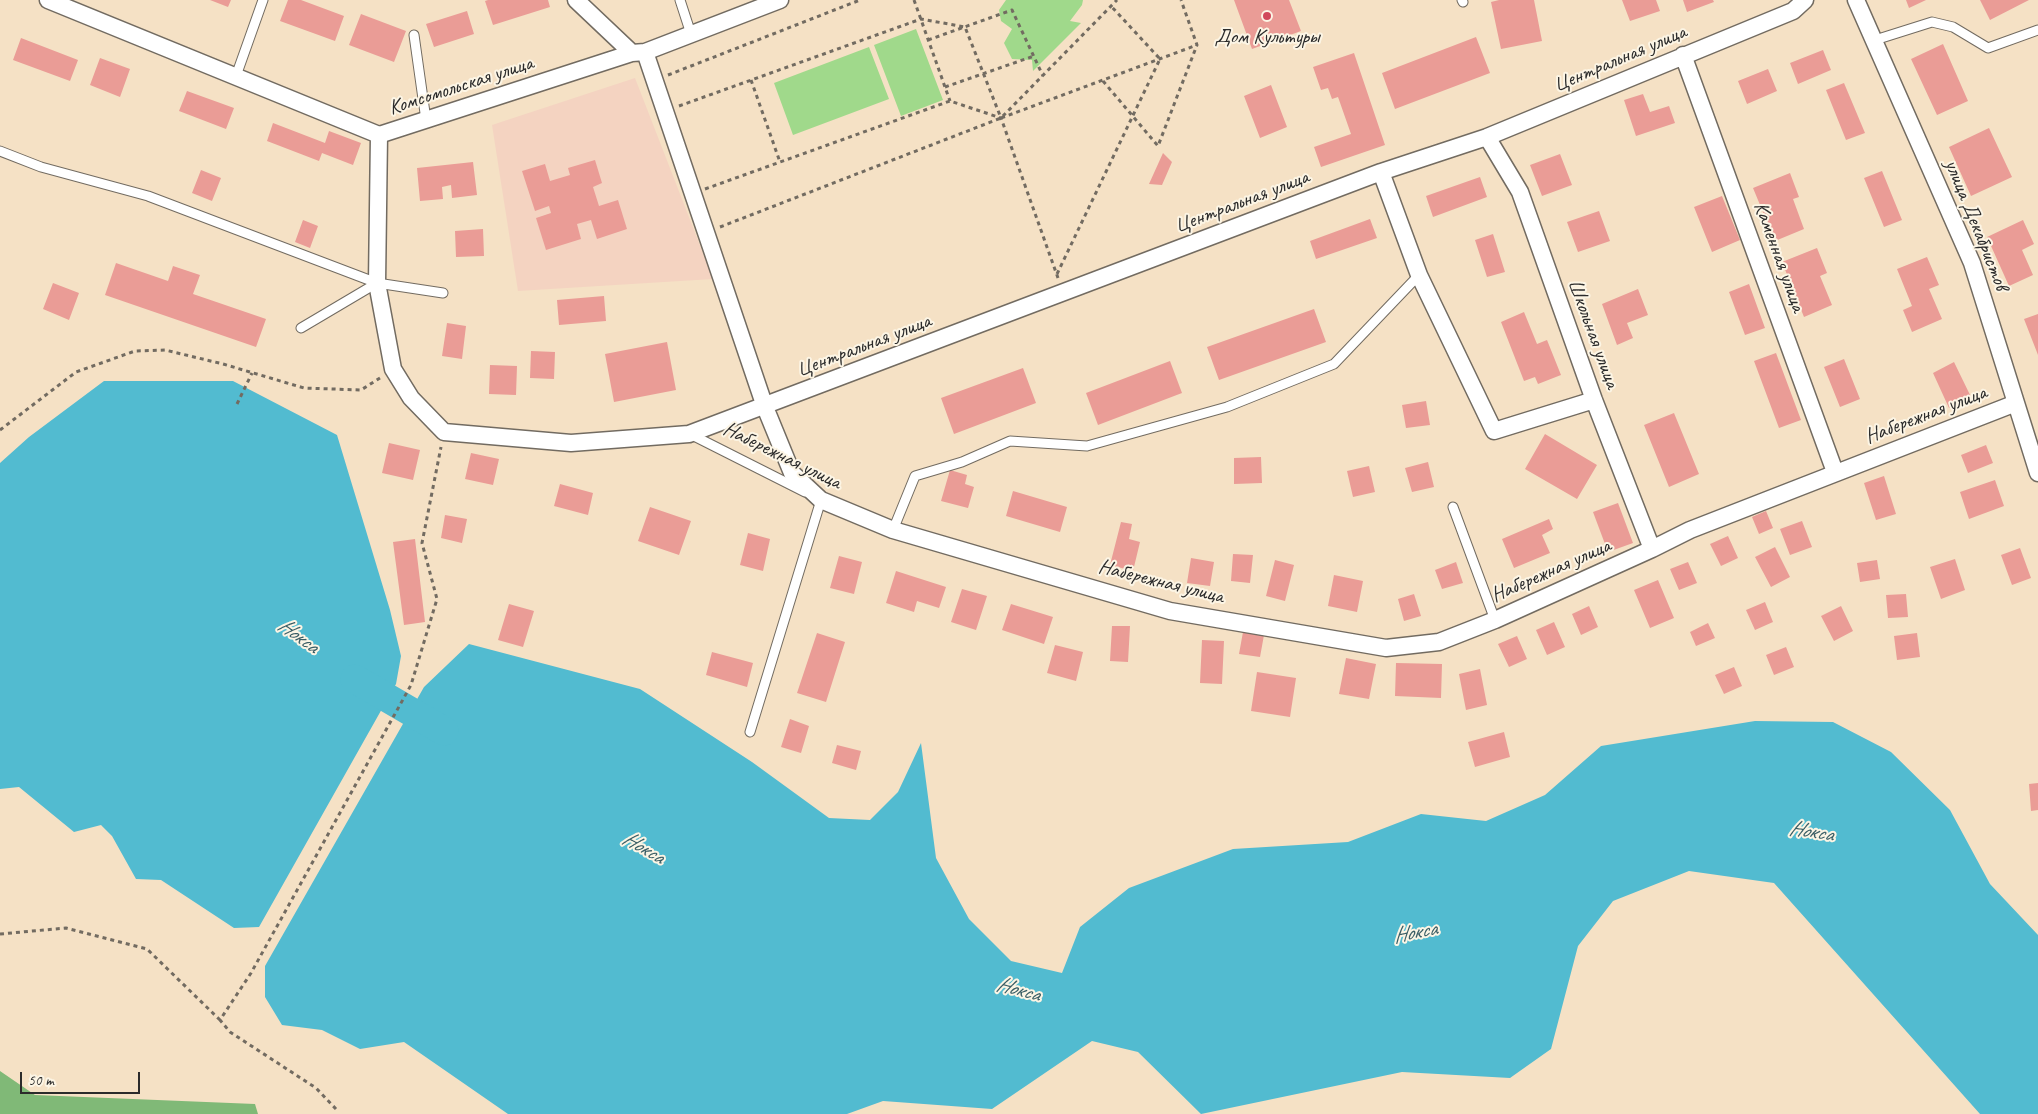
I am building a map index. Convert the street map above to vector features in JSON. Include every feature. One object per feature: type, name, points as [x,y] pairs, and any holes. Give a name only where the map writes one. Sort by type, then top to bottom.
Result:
[{"type":"street","name":"Комсомольская улица","points":[[48,0],[75,5],[236,76],[379,135],[638,53],[780,0]]},
{"type":"street","points":[[576,0],[638,53],[654,80],[765,406],[792,473],[820,500]]},
{"type":"street","name":"Центральная улица","points":[[689,434],[1381,172],[1487,137],[1793,11],[1805,0]]},
{"type":"street","name":"улица Декабристов","points":[[1856,0],[1972,263],[2038,473]]},
{"type":"street","name":"Каменная улица","points":[[1683,55],[1835,472]]},
{"type":"street","points":[[379,135],[377,283],[393,370],[411,398],[444,432]]},
{"type":"street","name":"Школьная улица","points":[[1487,137],[1520,192],[1594,400],[1652,549]]},
{"type":"street","points":[[1381,172],[1419,275],[1494,431],[1594,400]]},
{"type":"street","name":"Набережная улица","points":[[820,500],[893,530],[1170,611],[1386,648],[1440,642],[1495,620],[1690,530],[2016,403]]},
{"type":"street","name":"Набережная улица","points":[[444,432],[571,442],[689,434]]},
{"type":"lane","points":[[236,76],[263,0]]},
{"type":"lane","points":[[680,0],[691,34]]},
{"type":"lane","points":[[1875,40],[1932,22],[1953,27],[1988,48],[2038,30]]},
{"type":"lane","points":[[414,35],[426,120]]},
{"type":"lane","points":[[0,151],[41,167],[148,196],[377,283],[442,293]]},
{"type":"lane","points":[[893,530],[915,476],[962,462],[1010,441],[1087,446],[1227,407],[1334,364],[1419,275]]},
{"type":"lane","points":[[301,328],[377,283]]},
{"type":"lane","name":"Набережная улица","points":[[689,434],[820,500]]},
{"type":"lane","points":[[750,732],[820,500]]},
{"type":"lane","points":[[1453,506],[1495,620]]},
{"type":"path","points":[[654,80],[860,0]]},
{"type":"path","points":[[914,0],[950,101]]},
{"type":"path","points":[[1002,118],[1117,0]]},
{"type":"path","points":[[1103,81],[1158,146],[1197,45],[1181,0]]},
{"type":"path","points":[[1111,6],[1160,59]]},
{"type":"path","points":[[928,40],[1012,10],[1043,76]]},
{"type":"path","points":[[665,111],[921,20],[965,27]]},
{"type":"path","points":[[965,27],[1002,118],[1063,293]]},
{"type":"path","points":[[706,232],[1197,45]]},
{"type":"path","points":[[945,87],[1034,56]]},
{"type":"path","points":[[1056,274],[1160,59]]},
{"type":"path","points":[[751,80],[780,162]]},
{"type":"path","points":[[692,193],[950,101],[1002,118]]},
{"type":"path","points":[[0,430],[76,372],[135,351],[165,350],[304,388],[361,390],[393,370]]},
{"type":"path","points":[[238,404],[252,373]]},
{"type":"path","points":[[220,1020],[250,973],[411,685],[437,599],[422,543],[444,432]]},
{"type":"path","points":[[0,934],[66,928],[147,949],[230,1032],[316,1088],[336,1109]]},
{"type":"shaded area","points":[[635,78],[713,279],[518,291],[492,125]]},
{"type":"green space","points":[[1006,0],[1083,0],[1082,5],[1070,21],[1081,23],[1033,71],[1032,60],[1012,59],[1004,43],[1012,29],[1001,21],[999,10]]},
{"type":"green space","points":[[916,29],[943,100],[901,116],[874,45]]},
{"type":"green space","points":[[869,47],[889,99],[793,135],[774,83]]},
{"type":"green space","points":[[0,1071],[35,1095],[255,1104],[258,1114],[0,1114]]},
{"type":"water","points":[[104,381],[233,381],[337,435],[390,610],[401,656],[396,684],[259,927],[234,928],[161,880],[136,879],[112,836],[101,825],[74,832],[19,787],[0,789],[0,463],[29,437]]},
{"type":"water","points":[[469,644],[640,689],[752,762],[829,818],[870,820],[898,792],[921,743],[936,858],[969,919],[1011,961],[1062,973],[1080,927],[1129,888],[1233,849],[1348,842],[1421,814],[1486,821],[1545,795],[1601,746],[1755,721],[1833,722],[1891,752],[1950,810],[1990,884],[2038,935],[2038,1114],[1980,1114],[1774,883],[1689,871],[1613,901],[1578,946],[1551,1049],[1510,1078],[1402,1072],[1201,1114],[1138,1052],[1092,1041],[992,1109],[883,1101],[847,1114],[508,1114],[404,1042],[360,1049],[322,1030],[282,1025],[265,997],[265,966],[424,687]]},
{"type":"building","points":[[210,0],[231,0],[228,7]]},
{"type":"building","points":[[288,0],[301,0],[344,16],[335,41],[280,21]]},
{"type":"building","points":[[548,0],[550,7],[493,25],[485,1]]},
{"type":"building","name":"Дом Культуры","points":[[1234,0],[1289,0],[1301,31],[1252,49]]},
{"type":"building","points":[[1499,0],[1534,0],[1542,41],[1501,49],[1491,2]]},
{"type":"building","points":[[1622,0],[1656,0],[1660,11],[1630,21]]},
{"type":"building","points":[[1683,0],[1713,0],[1714,2],[1687,12]]},
{"type":"building","points":[[1906,0],[1926,0],[1909,8]]},
{"type":"building","points":[[1980,0],[2029,0],[1990,20]]},
{"type":"building","points":[[467,11],[474,34],[434,47],[426,24]]},
{"type":"building","points":[[361,14],[406,31],[394,62],[349,45]]},
{"type":"building","points":[[1476,37],[1490,73],[1395,109],[1382,73]]},
{"type":"building","points":[[21,38],[78,60],[70,81],[13,60]]},
{"type":"building","points":[[1943,44],[1968,101],[1937,115],[1911,59]]},
{"type":"building","points":[[1823,50],[1831,70],[1798,84],[1790,63]]},
{"type":"building","points":[[1354,53],[1385,145],[1321,167],[1314,147],[1351,134],[1338,97],[1332,99],[1328,88],[1321,90],[1313,67]]},
{"type":"building","points":[[100,58],[130,69],[120,97],[90,85]]},
{"type":"building","points":[[1768,69],[1777,91],[1747,104],[1738,81]]},
{"type":"building","points":[[1844,83],[1865,133],[1846,140],[1826,90]]},
{"type":"building","points":[[1271,85],[1287,127],[1260,138],[1244,96]]},
{"type":"building","points":[[187,91],[234,108],[226,129],[179,111]]},
{"type":"building","points":[[1643,94],[1650,112],[1669,106],[1675,123],[1636,136],[1624,100]]},
{"type":"building","points":[[273,123],[325,143],[329,131],[361,143],[353,165],[322,153],[319,161],[267,141]]},
{"type":"building","points":[[1989,128],[2012,177],[1971,196],[1949,147]]},
{"type":"building","points":[[1163,153],[1172,162],[1162,185],[1149,184]]},
{"type":"building","points":[[1560,154],[1572,185],[1542,196],[1530,165]]},
{"type":"building","points":[[595,160],[602,183],[593,187],[599,206],[618,200],[627,229],[597,239],[591,220],[577,224],[581,239],[546,250],[536,218],[551,213],[549,206],[535,211],[522,171],[545,164],[550,181],[570,175],[568,168]]},
{"type":"building","points":[[473,162],[477,195],[452,198],[451,185],[442,187],[443,199],[420,201],[417,168]]},
{"type":"building","points":[[201,170],[221,178],[212,201],[192,193]]},
{"type":"building","points":[[1882,171],[1902,220],[1884,227],[1864,178]]},
{"type":"building","points":[[1790,173],[1799,197],[1793,199],[1804,229],[1775,241],[1753,188]]},
{"type":"building","points":[[1480,177],[1487,197],[1433,217],[1426,196]]},
{"type":"building","points":[[1722,196],[1740,240],[1712,252],[1694,207]]},
{"type":"building","points":[[1599,211],[1610,241],[1578,252],[1567,222]]},
{"type":"building","points":[[1370,219],[1377,238],[1316,259],[1310,241]]},
{"type":"building","points":[[303,220],[318,226],[310,248],[295,242]]},
{"type":"building","points":[[2023,220],[2034,244],[2022,250],[2033,275],[2009,286],[1987,237]]},
{"type":"building","points":[[483,229],[484,256],[456,257],[455,231]]},
{"type":"building","points":[[1493,234],[1505,272],[1487,277],[1475,240]]},
{"type":"building","points":[[1817,248],[1827,273],[1820,276],[1832,305],[1804,317],[1782,262]]},
{"type":"building","points":[[1927,257],[1939,285],[1929,289],[1942,319],[1912,332],[1903,310],[1912,306],[1897,269]]},
{"type":"building","points":[[116,263],[168,281],[173,266],[200,275],[193,294],[266,319],[256,347],[105,295]]},
{"type":"building","points":[[53,283],[79,293],[69,320],[43,309]]},
{"type":"building","points":[[1749,284],[1765,328],[1745,335],[1729,292]]},
{"type":"building","points":[[1638,289],[1648,315],[1627,323],[1633,338],[1617,345],[1602,304]]},
{"type":"building","points":[[604,296],[606,321],[559,325],[557,300]]},
{"type":"building","points":[[1314,309],[1326,342],[1219,380],[1207,347]]},
{"type":"building","points":[[1524,312],[1537,344],[1547,340],[1561,375],[1538,384],[1535,377],[1524,381],[1501,322]]},
{"type":"building","points":[[2038,314],[2038,355],[2024,319]]},
{"type":"building","points":[[447,323],[466,326],[462,359],[442,356]]},
{"type":"building","points":[[667,342],[676,390],[614,402],[605,354]]},
{"type":"building","points":[[531,351],[555,352],[554,379],[530,378]]},
{"type":"building","points":[[1776,353],[1801,420],[1779,428],[1754,361]]},
{"type":"building","points":[[1844,359],[1860,399],[1840,407],[1824,367]]},
{"type":"building","points":[[1170,361],[1182,393],[1098,425],[1086,393]]},
{"type":"building","points":[[1954,362],[1971,397],[1949,408],[1933,373]]},
{"type":"building","points":[[490,365],[517,366],[516,395],[489,394]]},
{"type":"building","points":[[1023,368],[1036,403],[954,434],[941,398]]},
{"type":"building","points":[[1426,401],[1430,425],[1406,428],[1402,405]]},
{"type":"building","points":[[1674,413],[1699,474],[1669,487],[1644,425]]},
{"type":"building","points":[[1545,434],[1597,465],[1577,499],[1525,469]]},
{"type":"building","points":[[389,443],[420,450],[413,480],[382,473]]},
{"type":"building","points":[[1986,445],[1993,463],[1968,473],[1961,455]]},
{"type":"building","points":[[471,453],[499,459],[493,485],[465,479]]},
{"type":"building","points":[[1261,457],[1262,483],[1234,484],[1234,458]]},
{"type":"building","points":[[1428,462],[1434,487],[1412,492],[1405,468]]},
{"type":"building","points":[[1369,466],[1375,492],[1353,497],[1347,471]]},
{"type":"building","points":[[950,470],[967,475],[965,484],[974,487],[968,508],[941,501]]},
{"type":"building","points":[[1884,476],[1896,514],[1876,520],[1864,483]]},
{"type":"building","points":[[1995,480],[2004,506],[1969,519],[1960,492]]},
{"type":"building","points":[[560,484],[593,493],[588,515],[554,506]]},
{"type":"building","points":[[1013,491],[1067,507],[1060,532],[1006,516]]},
{"type":"building","points":[[1618,503],[1633,543],[1608,552],[1593,512]]},
{"type":"building","points":[[650,507],[691,521],[679,555],[638,541]]},
{"type":"building","points":[[1766,511],[1773,528],[1759,534],[1752,517]]},
{"type":"building","points":[[445,515],[467,519],[462,543],[441,538]]},
{"type":"building","points":[[1549,519],[1553,529],[1542,535],[1550,553],[1514,568],[1502,539]]},
{"type":"building","points":[[1802,521],[1812,547],[1790,555],[1780,529]]},
{"type":"building","points":[[1121,522],[1132,524],[1129,539],[1140,542],[1133,571],[1110,565]]},
{"type":"building","points":[[748,533],[770,539],[763,571],[740,565]]},
{"type":"building","points":[[1728,536],[1738,558],[1721,566],[1710,544]]},
{"type":"building","points":[[415,539],[425,622],[404,625],[393,542]]},
{"type":"building","points":[[1775,547],[1790,577],[1771,587],[1755,557]]},
{"type":"building","points":[[2020,548],[2031,578],[2012,585],[2001,555]]},
{"type":"building","points":[[1233,554],[1253,555],[1250,583],[1231,581]]},
{"type":"building","points":[[839,556],[862,562],[854,594],[830,588]]},
{"type":"building","points":[[1191,558],[1214,562],[1210,586],[1187,583]]},
{"type":"building","points":[[1955,559],[1965,590],[1941,599],[1930,567]]},
{"type":"building","points":[[1275,560],[1294,565],[1285,601],[1266,596]]},
{"type":"building","points":[[1877,560],[1880,579],[1860,582],[1857,563]]},
{"type":"building","points":[[1456,562],[1463,583],[1442,589],[1435,570]]},
{"type":"building","points":[[1688,562],[1697,583],[1679,590],[1670,569]]},
{"type":"building","points":[[896,571],[946,587],[939,608],[917,601],[914,612],[886,603]]},
{"type":"building","points":[[1334,575],[1363,581],[1357,612],[1328,606]]},
{"type":"building","points":[[1658,580],[1674,618],[1650,628],[1634,590]]},
{"type":"building","points":[[962,589],[987,596],[976,630],[951,622]]},
{"type":"building","points":[[1414,594],[1421,616],[1404,621],[1398,599]]},
{"type":"building","points":[[1906,594],[1908,617],[1888,618],[1886,595]]},
{"type":"building","points":[[1765,602],[1773,622],[1755,630],[1746,610]]},
{"type":"building","points":[[509,604],[534,611],[523,647],[498,640]]},
{"type":"building","points":[[1011,604],[1053,617],[1044,644],[1002,630]]},
{"type":"building","points":[[1589,606],[1598,627],[1581,635],[1572,614]]},
{"type":"building","points":[[1841,606],[1853,631],[1834,641],[1821,616]]},
{"type":"building","points":[[1554,622],[1565,647],[1547,655],[1536,630]]},
{"type":"building","points":[[1708,623],[1715,638],[1696,646],[1690,632]]},
{"type":"building","points":[[1112,626],[1130,626],[1128,662],[1110,661]]},
{"type":"building","points":[[1243,632],[1264,635],[1260,657],[1239,654]]},
{"type":"building","points":[[817,633],[845,642],[826,702],[797,693]]},
{"type":"building","points":[[1917,633],[1920,657],[1897,660],[1894,636]]},
{"type":"building","points":[[1517,636],[1527,659],[1509,667],[1498,644]]},
{"type":"building","points":[[1202,640],[1224,641],[1222,684],[1200,683]]},
{"type":"building","points":[[1055,645],[1083,652],[1076,681],[1047,673]]},
{"type":"building","points":[[1786,647],[1794,667],[1774,675],[1766,655]]},
{"type":"building","points":[[712,652],[753,663],[747,687],[706,675]]},
{"type":"building","points":[[1346,658],[1376,664],[1369,699],[1339,694]]},
{"type":"building","points":[[1396,663],[1442,664],[1441,698],[1395,696]]},
{"type":"building","points":[[1734,667],[1742,686],[1724,694],[1715,675]]},
{"type":"building","points":[[1480,669],[1487,705],[1466,710],[1459,674]]},
{"type":"building","points":[[1257,672],[1296,678],[1290,717],[1251,711]]},
{"type":"building","points":[[790,719],[809,726],[801,753],[781,747]]},
{"type":"building","points":[[1504,732],[1510,757],[1475,767],[1468,742]]},
{"type":"building","points":[[837,745],[861,751],[856,770],[832,763]]},
{"type":"building","points":[[2038,783],[2038,810],[2031,811],[2029,784]]},
{"type":"waterway","name":"Нокса","points":[[355,679],[444,731]]},
{"type":"place","name":"Дом Культуры","points":[[1267,16]]}]
